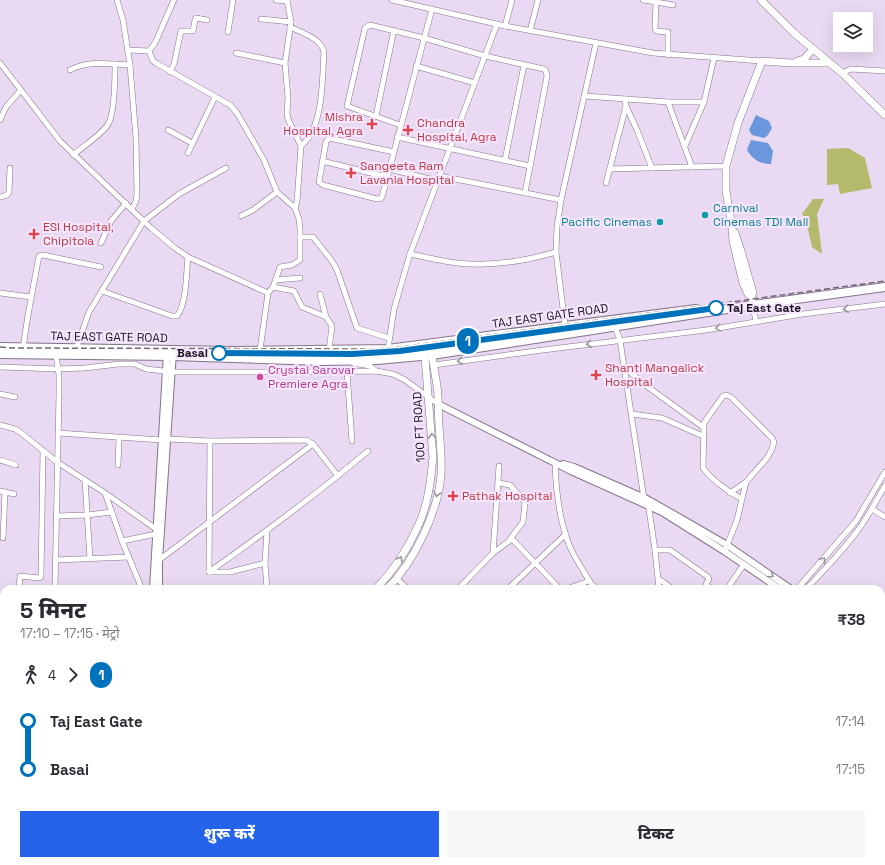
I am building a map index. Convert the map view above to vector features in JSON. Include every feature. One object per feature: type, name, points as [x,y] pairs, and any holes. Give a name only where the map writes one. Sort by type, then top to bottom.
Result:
[{"type":"main road","points":[[761,0],[794,33],[842,73],[885,115]]},
{"type":"main road","points":[[791,63],[804,59],[813,49]]},
{"type":"main road","points":[[752,301],[743,283],[738,263],[733,241],[726,191],[726,166],[738,123],[762,61],[830,63]]},
{"type":"main road","name":"TAJ EAST GATE ROAD","points":[[0,347],[170,353],[260,350],[388,349],[885,282]]},
{"type":"main road","points":[[0,354],[56,355],[170,353],[322,361],[377,360],[428,355],[615,327],[752,301],[885,288]]},
{"type":"main road","name":"100 FT ROAD","points":[[380,585],[386,579],[404,552],[419,525],[432,474],[433,457],[428,396],[427,344]]},
{"type":"main road","name":"100 FT ROAD","points":[[391,585],[397,579],[413,554],[426,527],[439,486],[441,453],[438,404],[434,365],[428,355]]},
{"type":"street","points":[[117,0],[123,20],[128,50],[136,138],[137,193],[136,201],[132,209]]},
{"type":"street","points":[[128,50],[148,50],[155,43],[174,0]]},
{"type":"street","points":[[228,32],[233,0]]},
{"type":"street","points":[[276,0],[287,1],[291,24],[285,63],[288,119],[301,146],[297,202],[295,208]]},
{"type":"street","points":[[392,0],[530,31],[668,55],[762,61]]},
{"type":"street","points":[[505,26],[512,0]]},
{"type":"street","points":[[530,31],[538,0]]},
{"type":"street","points":[[643,0],[673,5]]},
{"type":"street","points":[[656,2],[655,30],[668,32],[668,55]]},
{"type":"street","points":[[394,152],[329,138],[326,142],[318,180],[320,184],[377,199],[382,197],[394,152],[400,125],[432,8]]},
{"type":"street","points":[[170,72],[174,64],[181,31],[193,31],[195,18],[207,20]]},
{"type":"street","points":[[261,19],[291,24],[323,47],[322,85],[319,110],[310,137],[301,146]]},
{"type":"street","points":[[400,125],[348,107],[347,104],[365,28],[370,24],[485,56],[544,69],[547,73],[525,193]]},
{"type":"street","points":[[388,349],[394,309],[410,254],[497,24]]},
{"type":"street","points":[[376,116],[394,30]]},
{"type":"street","points":[[565,325],[556,252],[557,227],[561,200],[596,43]]},
{"type":"street","points":[[148,50],[153,61],[230,105],[237,113],[264,160],[278,192],[295,208],[299,219],[300,260],[292,265],[280,267],[273,287],[268,292],[260,350]]},
{"type":"street","points":[[236,53],[285,63]]},
{"type":"street","points":[[685,146],[704,102],[714,58]]},
{"type":"street","points":[[0,63],[60,141],[144,221],[175,248],[188,257],[268,292]]},
{"type":"street","points":[[70,70],[89,63],[130,65]]},
{"type":"street","points":[[74,155],[108,125],[112,109],[115,84],[115,64]]},
{"type":"street","points":[[505,160],[524,65]]},
{"type":"street","points":[[416,66],[475,83]]},
{"type":"street","points":[[842,73],[851,70],[885,71]]},
{"type":"street","points":[[0,120],[6,107],[21,90]]},
{"type":"street","points":[[584,96],[668,102],[704,102]]},
{"type":"street","points":[[188,153],[215,97]]},
{"type":"street","points":[[625,99],[626,106],[652,168]]},
{"type":"street","points":[[668,102],[692,167]]},
{"type":"street","points":[[606,183],[626,106]]},
{"type":"street","points":[[168,130],[192,143]]},
{"type":"street","points":[[397,137],[450,150],[530,166]]},
{"type":"street","points":[[322,161],[387,177]]},
{"type":"street","points":[[610,169],[726,166]]},
{"type":"street","points":[[0,197],[7,195],[9,192],[10,168]]},
{"type":"street","points":[[76,349],[89,312],[144,221],[179,194],[226,168]]},
{"type":"street","points":[[389,170],[561,200]]},
{"type":"street","points":[[241,216],[253,210],[278,192]]},
{"type":"street","points":[[101,243],[111,221],[126,203]]},
{"type":"street","points":[[300,237],[313,237],[332,260],[337,270],[357,328],[389,338]]},
{"type":"street","points":[[410,254],[456,263],[472,264],[518,261],[556,252]]},
{"type":"street","points":[[24,348],[38,257],[40,255],[101,267]]},
{"type":"street","points":[[102,291],[172,316],[176,316],[181,308],[184,294],[188,257]]},
{"type":"street","points":[[276,280],[300,278]]},
{"type":"street","points":[[273,287],[292,290],[302,307],[306,310],[326,317]]},
{"type":"street","points":[[0,293],[31,297]]},
{"type":"street","points":[[320,294],[326,317],[332,326],[329,350]]},
{"type":"street","points":[[752,301],[756,322]]},
{"type":"street","points":[[434,365],[706,330],[885,304]]},
{"type":"street","points":[[615,327],[620,340],[625,368],[655,550],[659,585]]},
{"type":"street","points":[[156,585],[159,560],[170,353]]},
{"type":"street","points":[[55,585],[59,394],[56,355]]},
{"type":"street","points":[[322,361],[359,364],[372,367],[376,371]]},
{"type":"street","points":[[0,367],[58,369],[90,368],[110,364],[130,364],[138,365],[146,369],[169,372],[376,371],[393,374],[405,380],[438,404],[513,443],[555,463],[574,467],[646,502],[726,548],[785,585]]},
{"type":"street","points":[[625,368],[648,387],[703,427]]},
{"type":"street","points":[[347,372],[352,441]]},
{"type":"street","points":[[0,394],[15,397]]},
{"type":"street","points":[[730,493],[746,482],[766,458],[772,449],[774,442],[772,438],[729,395],[723,396],[706,419],[703,427],[703,468],[730,493],[742,499]]},
{"type":"street","points":[[632,414],[662,418],[703,436]]},
{"type":"street","points":[[0,425],[20,432],[57,462],[105,493],[156,532]]},
{"type":"street","points":[[58,433],[119,438],[210,441],[306,440],[313,444],[338,476]]},
{"type":"street","points":[[118,465],[119,438]]},
{"type":"street","points":[[155,585],[156,532],[165,439]]},
{"type":"street","points":[[208,572],[210,441]]},
{"type":"street","points":[[159,560],[313,444]]},
{"type":"street","points":[[19,585],[20,576],[41,577],[43,451]]},
{"type":"street","points":[[208,572],[267,531],[368,451]]},
{"type":"street","points":[[0,460],[16,465]]},
{"type":"street","points":[[555,463],[557,498],[566,534],[576,559],[591,585]]},
{"type":"street","points":[[493,553],[499,466]]},
{"type":"street","points":[[801,585],[856,521],[885,472]]},
{"type":"street","points":[[85,480],[90,559]]},
{"type":"street","points":[[726,548],[737,520],[746,482]]},
{"type":"street","points":[[462,585],[493,553],[510,539],[523,522],[525,502],[510,485],[498,483]]},
{"type":"street","points":[[810,585],[851,539],[872,509],[885,486]]},
{"type":"street","points":[[3,538],[3,492],[14,494]]},
{"type":"street","points":[[105,493],[140,585]]},
{"type":"street","points":[[872,509],[885,517]]},
{"type":"street","points":[[56,516],[87,515],[112,512]]},
{"type":"street","points":[[267,531],[265,563],[267,585]]},
{"type":"street","points":[[122,540],[156,532]]},
{"type":"street","points":[[512,585],[566,534]]},
{"type":"street","points":[[510,539],[513,539],[556,585]]},
{"type":"street","points":[[726,548],[775,585]]},
{"type":"street","points":[[655,550],[670,550],[708,577],[709,579],[706,584],[707,585]]},
{"type":"street","points":[[55,560],[129,557]]},
{"type":"street","points":[[208,572],[230,572],[265,563]]},
{"type":"street","points":[[730,585],[742,568]]},
{"type":"street","points":[[397,579],[404,585]]},
{"type":"street","points":[[658,579],[667,585]]},
{"type":"green space","points":[[848,148],[865,158],[872,188],[840,194],[838,184],[827,185],[827,149]]},
{"type":"green space","points":[[813,199],[824,199],[817,214],[822,254],[812,247],[805,217],[802,214]]},
{"type":"water","points":[[756,115],[769,121],[772,128],[768,135],[764,138],[752,135],[749,130]]},
{"type":"water","points":[[751,140],[768,143],[773,151],[771,164],[760,162],[751,156],[747,150]]},
{"type":"railway","points":[[0,347],[373,349],[400,347],[885,281]]},
{"type":"metro line","name":"1","points":[[219,353],[337,354],[400,351],[716,308]]},
{"type":"place","name":"Mishra Hospital, Agra","points":[[372,124]]},
{"type":"place","name":"Chandra Hospital, Agra","points":[[408,130]]},
{"type":"place","name":"Sangeeta Ram Lavania Hospital","points":[[351,173]]},
{"type":"place","name":"Carnival Cinemas TDI Mall","points":[[705,215]]},
{"type":"place","name":"Pacific Cinemas","points":[[660,222]]},
{"type":"place","name":"ESI Hospital, Chipitola","points":[[34,234]]},
{"type":"place","name":"Taj East Gate","points":[[716,308]]},
{"type":"place","name":"Basai","points":[[219,353]]},
{"type":"place","name":"Shanti Mangalick Hospital","points":[[596,375]]},
{"type":"place","name":"Crystal Sarovar Premiere Agra","points":[[260,377]]},
{"type":"place","name":"Pathak Hospital","points":[[453,496]]}]
